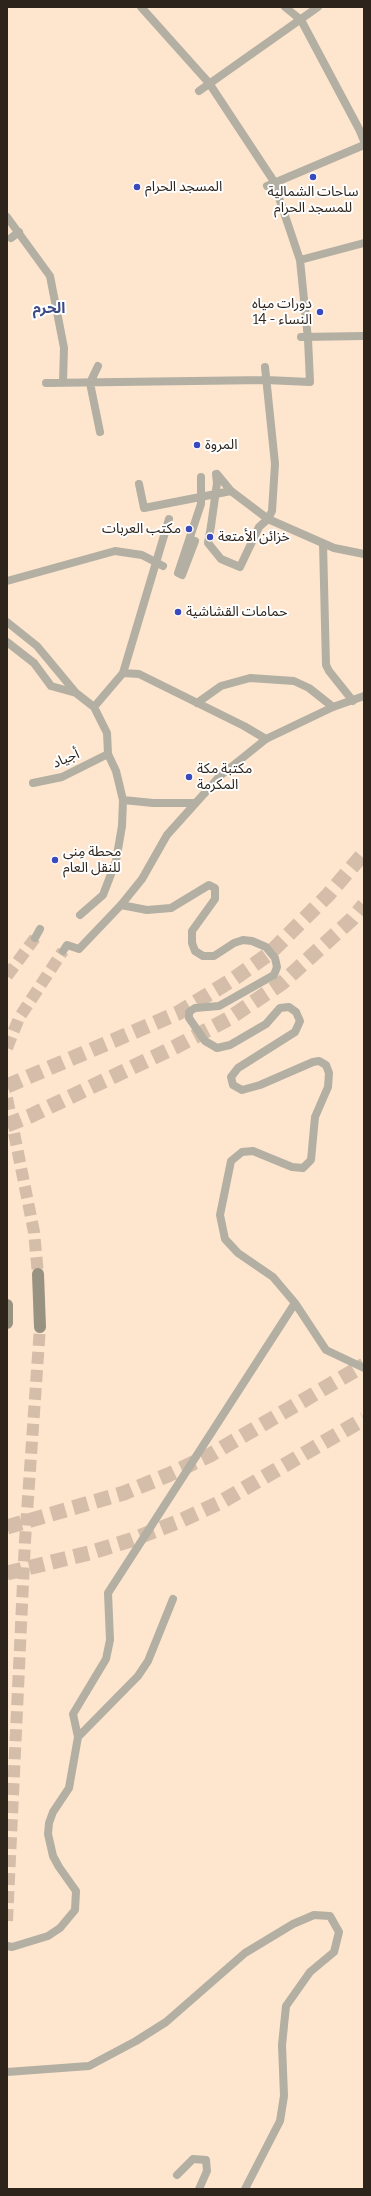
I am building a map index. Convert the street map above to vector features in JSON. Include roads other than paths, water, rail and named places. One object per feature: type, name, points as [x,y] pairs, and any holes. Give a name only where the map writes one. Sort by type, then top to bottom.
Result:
[{"type":"main road","points":[[38,1274],[40,1327]]},
{"type":"main road","points":[[7,1305],[7,1323]]},
{"type":"street","points":[[46,383],[63,382],[90,384],[266,380],[310,382],[308,339],[300,260],[273,180],[209,83],[141,7]]},
{"type":"street","points":[[285,7],[301,20],[364,141]]},
{"type":"street","points":[[200,91],[209,83],[318,7]]},
{"type":"street","points":[[267,186],[364,144]]},
{"type":"street","points":[[7,217],[50,276],[64,348],[63,382]]},
{"type":"street","points":[[11,238],[19,232]]},
{"type":"street","points":[[300,260],[364,243]]},
{"type":"street","points":[[301,337],[364,336]]},
{"type":"street","points":[[98,366],[90,384],[100,432]]},
{"type":"street","points":[[200,477],[201,504],[178,573],[182,575],[196,538],[208,543],[221,559],[240,568],[259,527],[268,520],[272,511],[275,464],[265,367]]},
{"type":"street","points":[[208,543],[217,474],[230,491],[268,520],[323,543],[364,554]]},
{"type":"street","points":[[139,484],[144,508],[230,491]]},
{"type":"street","points":[[94,707],[123,673],[159,564],[169,519]]},
{"type":"street","points":[[323,543],[326,664],[329,671],[353,700]]},
{"type":"street","points":[[7,581],[115,551],[142,555],[159,564]]},
{"type":"street","points":[[7,622],[37,646],[76,693],[94,707],[107,733],[108,754],[116,771],[123,800],[122,826],[116,861],[103,895],[80,915]]},
{"type":"street","points":[[7,642],[34,663],[51,686],[76,693]]},
{"type":"street","points":[[123,673],[139,674],[244,726],[266,740]]},
{"type":"street","points":[[197,703],[221,686],[250,678],[294,681],[309,688],[333,707]]},
{"type":"street","points":[[65,948],[79,949],[121,906],[142,880],[166,835],[220,776],[266,740],[333,707],[364,696]]},
{"type":"street","name":"أجياد","points":[[33,783],[62,777],[108,754]]},
{"type":"street","points":[[123,800],[153,803],[194,803]]},
{"type":"street","points":[[121,906],[162,910],[171,908],[209,885],[215,888],[215,899],[192,931],[192,943],[195,951],[203,956],[214,956],[234,943],[243,940],[252,941],[266,947],[275,958],[277,967],[274,975],[219,1006],[195,1008],[189,1012],[189,1018],[205,1041],[217,1048],[230,1045],[266,1024],[280,1008],[289,1007],[296,1012],[300,1021],[295,1032],[238,1068],[231,1077],[233,1085],[242,1090],[260,1085],[313,1062],[319,1062],[326,1065],[330,1073],[328,1087],[315,1116],[311,1160],[303,1168],[292,1167],[254,1151],[242,1152],[231,1161],[220,1215],[225,1239],[238,1253],[273,1277],[295,1303],[326,1350],[364,1368]]},
{"type":"street","points":[[35,938],[40,930]]},
{"type":"street","points":[[7,1946],[12,1947],[48,1936],[60,1928],[75,1910],[76,1891],[53,1856],[48,1834],[49,1823],[69,1788],[78,1737],[73,1714],[106,1659],[110,1640],[108,1593],[295,1303]]},
{"type":"street","points":[[78,1737],[138,1676],[148,1661],[173,1599]]},
{"type":"street","points":[[7,2072],[89,2066],[136,2041],[166,2022],[245,1953],[293,1924],[314,1916],[330,1916],[339,1932],[334,1952],[310,1972],[286,2006],[282,2045],[284,2096],[280,2121],[246,2189]]},
{"type":"street","points":[[177,2175],[193,2159],[206,2160],[207,2171],[199,2189]]},
{"type":"tunnel","points":[[7,1086],[178,1013],[232,980],[269,954],[328,895],[364,853]]},
{"type":"tunnel","points":[[7,1125],[30,1116],[175,1047],[228,1019],[282,983],[352,919],[364,905]]},
{"type":"tunnel","points":[[7,976],[35,938]]},
{"type":"tunnel","points":[[7,1048],[19,1018],[63,951]]},
{"type":"tunnel","points":[[7,1098],[34,1232],[38,1274]]},
{"type":"tunnel","points":[[7,1921],[25,1541],[40,1327]]},
{"type":"tunnel","points":[[7,1527],[124,1493],[168,1475],[210,1455],[364,1365]]},
{"type":"tunnel","points":[[7,1573],[89,1553],[131,1540],[180,1521],[221,1502],[364,1419]]},
{"type":"place","name":"ساحات الشمالية للمسجد الحرام","points":[[313,177]]},
{"type":"place","name":"المسجد الحرام","points":[[137,187]]},
{"type":"place","name":"دورات مياه النساء - 14","points":[[320,312]]},
{"type":"place","name":"المروة","points":[[197,445]]},
{"type":"place","name":"مكتب العربات","points":[[189,529]]},
{"type":"place","name":"خزائن الأمتعة","points":[[210,537]]},
{"type":"place","name":"حمامات القشاشية","points":[[178,612]]},
{"type":"place","name":"مكتبة مكة المكرمة","points":[[189,777]]},
{"type":"place","name":"محطة مِنى للنقل العام","points":[[55,860]]},
{"type":"district","name":"الحرم","points":[[49,309]]}]
